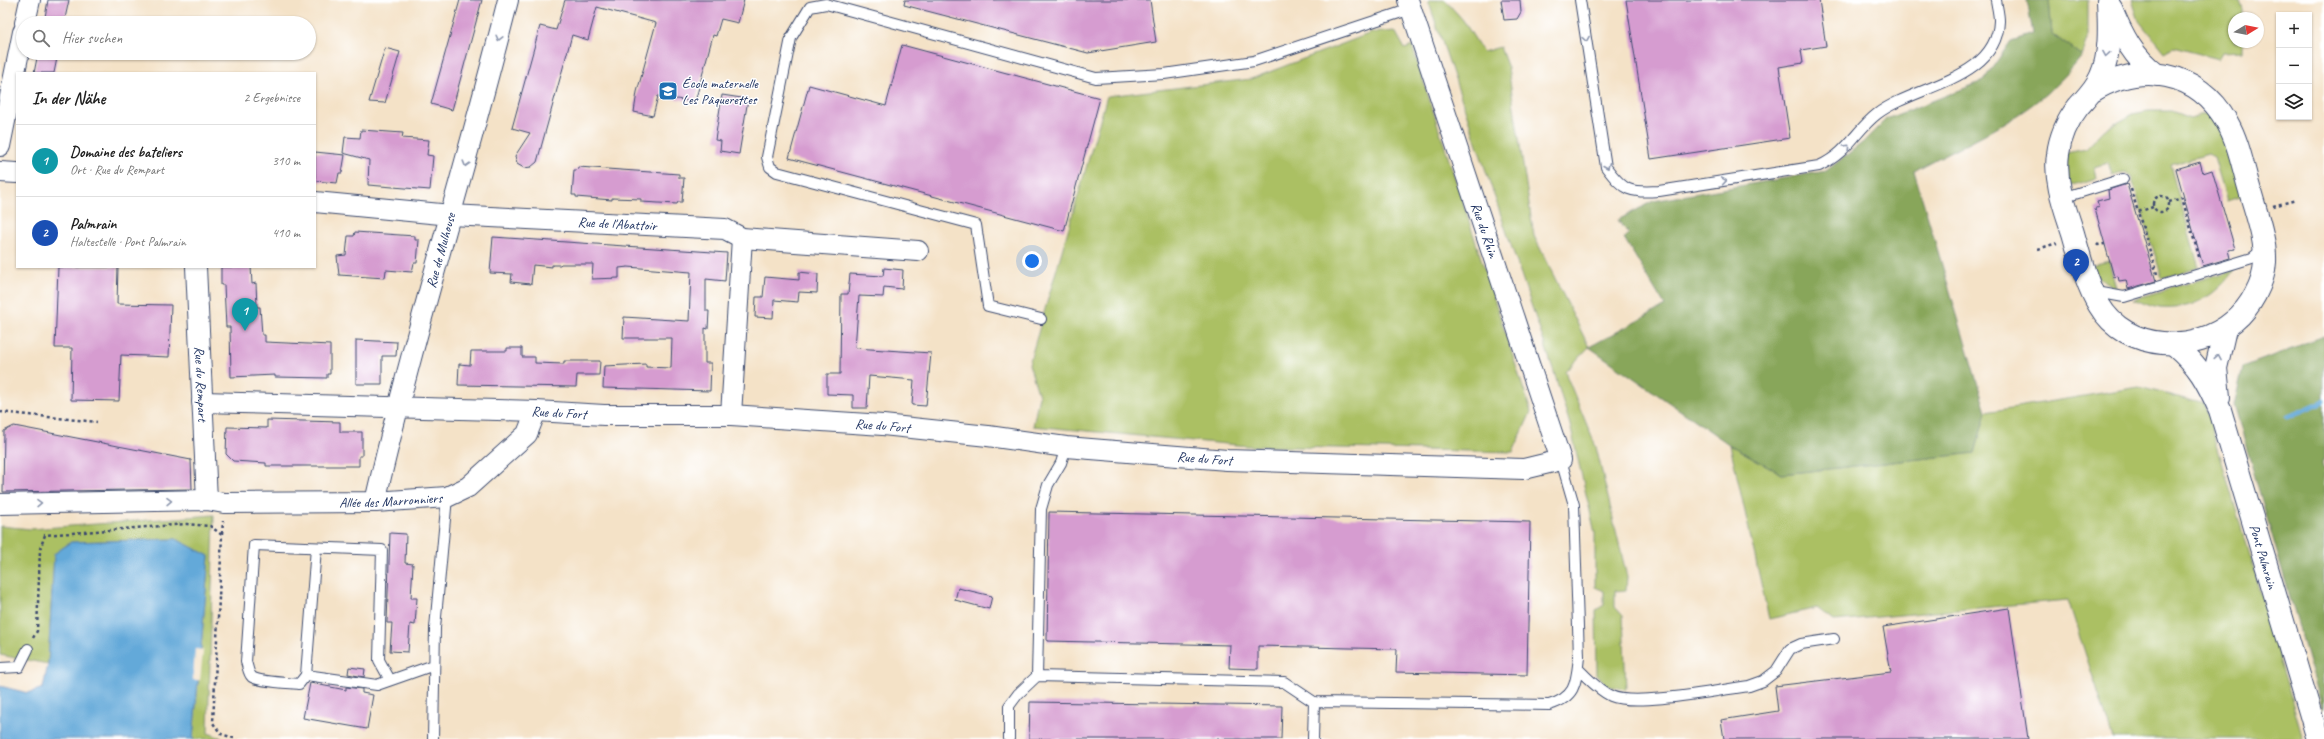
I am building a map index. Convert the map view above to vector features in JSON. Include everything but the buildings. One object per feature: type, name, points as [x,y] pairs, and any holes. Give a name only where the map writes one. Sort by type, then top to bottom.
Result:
[{"type":"main road","points":[[2108,1],[2130,48],[2143,64],[2157,75]]},
{"type":"main road","points":[[2091,92],[2113,80],[2145,73],[2175,77],[2193,84],[2213,102],[2226,120],[2238,148],[2264,248],[2265,264],[2259,287],[2241,316],[2225,329],[2205,338],[2175,345],[2152,342],[2129,333],[2110,320],[2099,307],[2091,291],[2062,198],[2057,171],[2058,153],[2063,133],[2076,110],[2091,92],[2101,76],[2107,54],[2108,1]]},
{"type":"main road","name":"Pont Palmrain","points":[[2220,410],[2216,368],[2225,329]]},
{"type":"main road","name":"Pont Palmrain","points":[[2175,345],[2194,363],[2205,378],[2220,410],[2318,739]]},
{"type":"street","points":[[27,16],[30,0]]},
{"type":"street","name":"Rue de Mulhouse","points":[[375,502],[397,408],[451,215],[508,0]]},
{"type":"street","name":"Rue du Rhin","points":[[1409,5],[1561,460]]},
{"type":"street","points":[[0,146],[17,60]]},
{"type":"street","points":[[0,172],[16,173]]},
{"type":"street","name":"Rue de l'Abattoir","points":[[316,202],[451,215],[725,229],[742,238],[918,251]]},
{"type":"street","points":[[731,415],[742,238]]},
{"type":"street","name":"Rue du Rempart","points":[[196,268],[207,500]]},
{"type":"street","name":"Rue du Fort","points":[[202,402],[536,411],[604,415],[731,415],[890,426],[988,436],[1066,447],[1227,460],[1524,469],[1561,460]]},
{"type":"street","name":"Allée des Marronniers","points":[[0,504],[207,500],[224,503],[375,502],[447,498],[468,487],[527,434],[536,411]]},
{"type":"lane","points":[[1580,0],[1606,167],[1618,184],[1636,193],[1658,191],[1819,166],[1835,159],[1876,114],[1898,101],[1972,69],[1983,58],[1994,41],[1999,21],[1996,0]]},
{"type":"lane","points":[[1041,319],[988,306],[976,225],[777,172],[770,167],[767,157],[791,38],[810,7],[826,4],[1096,78],[1164,74],[1254,60],[1409,5]]},
{"type":"lane","points":[[2062,198],[2123,179]]},
{"type":"lane","points":[[2091,291],[2124,296],[2252,258],[2264,248]]},
{"type":"lane","points":[[1037,676],[1041,509],[1048,485],[1061,463],[1066,447]]},
{"type":"lane","points":[[1009,739],[1009,706],[1018,694],[1037,676],[1284,682],[1314,702],[1548,705],[1563,701],[1571,692],[1576,682],[1579,657],[1574,505],[1561,460]]},
{"type":"lane","points":[[433,739],[435,628],[447,498]]},
{"type":"lane","points":[[316,548],[306,675],[299,684],[261,680],[253,677],[249,672],[246,662],[254,545],[382,550],[379,660],[390,680]]},
{"type":"lane","points":[[1578,669],[1612,696],[1638,701],[1756,683],[1762,681],[1776,671],[1790,649],[1801,644],[1834,639]]},
{"type":"lane","points":[[0,668],[19,667],[28,649]]},
{"type":"lane","points":[[306,675],[377,685],[434,665]]},
{"type":"lane","points":[[1313,739],[1314,702]]},
{"type":"path","points":[[2123,179],[2127,177],[2160,286]]},
{"type":"path","points":[[2158,196],[2164,196],[2169,202],[2169,207],[2164,212],[2156,211],[2153,207],[2153,202],[2158,196]]},
{"type":"path","points":[[2169,202],[2182,198],[2204,272]]},
{"type":"path","points":[[2138,212],[2153,207]]},
{"type":"path","points":[[0,412],[97,422]]},
{"type":"path","points":[[28,649],[37,631],[40,549],[45,535],[186,524],[210,526],[222,535],[213,723],[221,734],[237,739]]},
{"type":"green space","points":[[1428,0],[1445,0],[1463,20],[1483,52],[1500,47],[1508,68],[1534,236],[1589,347],[1565,372],[1596,447],[1627,577],[1626,590],[1615,591],[1615,607],[1623,616],[1626,689],[1607,686],[1597,674],[1596,610],[1604,605],[1604,591],[1595,587],[1595,533],[1570,425],[1554,372]]},
{"type":"green space","points":[[2027,0],[2049,0],[2052,34],[2082,56],[2064,77],[2045,95],[2025,110],[2004,123],[1914,171],[1986,412],[1975,453],[1782,474],[1730,445],[1589,347],[1665,306],[1624,238],[1629,234],[1618,220],[1653,201],[1826,171],[1862,143],[1886,119],[1983,81],[2011,41],[2033,34]]},
{"type":"green space","points":[[2049,0],[2088,0],[2088,39],[2082,56],[2052,34]]},
{"type":"green space","points":[[2132,0],[2240,0],[2243,12],[2228,12],[2228,48],[2243,48],[2243,51],[2223,52],[2219,59],[2173,47],[2164,52],[2139,21]]},
{"type":"green space","points":[[1395,31],[1405,49],[1412,46],[1531,412],[1513,452],[1248,446],[1033,426],[1039,396],[1029,364],[1107,96],[1251,79],[1371,33]]},
{"type":"green space","points":[[2148,111],[2171,111],[2190,118],[2213,111],[2245,195],[2227,201],[2214,157],[2208,154],[2170,165],[2199,268],[2162,278],[2131,176],[2125,172],[2112,176],[2108,163],[2095,167],[2097,178],[2070,186],[2066,153],[2086,149],[2104,130],[2132,114]]},
{"type":"green space","points":[[2109,261],[2116,288],[2095,275],[2092,265]]},
{"type":"green space","points":[[2234,270],[2212,294],[2203,300],[2183,307],[2160,308],[2150,306],[2133,299]]},
{"type":"green space","points":[[2324,336],[2324,459],[2322,463],[2324,472],[2323,710],[2234,405],[2243,367]]},
{"type":"green space","points":[[2139,387],[2205,404],[2303,739],[2113,739],[2068,600],[1834,621],[1817,608],[1769,619],[1730,445],[1782,474],[1975,453],[1986,412]]},
{"type":"green space","points":[[214,515],[208,733],[225,739],[193,739],[209,556],[176,539],[71,542],[54,554],[48,664],[0,655],[0,526],[31,529]]},
{"type":"water","points":[[176,539],[209,556],[193,739],[0,739],[0,686],[28,693],[43,688],[48,664],[54,554],[71,542]]},
{"type":"pier","points":[[195,649],[203,650],[200,680],[193,680]]},
{"type":"waterway","points":[[2288,417],[2324,401]]},
{"type":"place","name":"École maternelle Les Pâquerettes","points":[[668,91]]},
{"type":"place","name":"Palmrain","points":[[2076,282]]},
{"type":"place","name":"Domaine des bateliers","points":[[245,331]]}]
